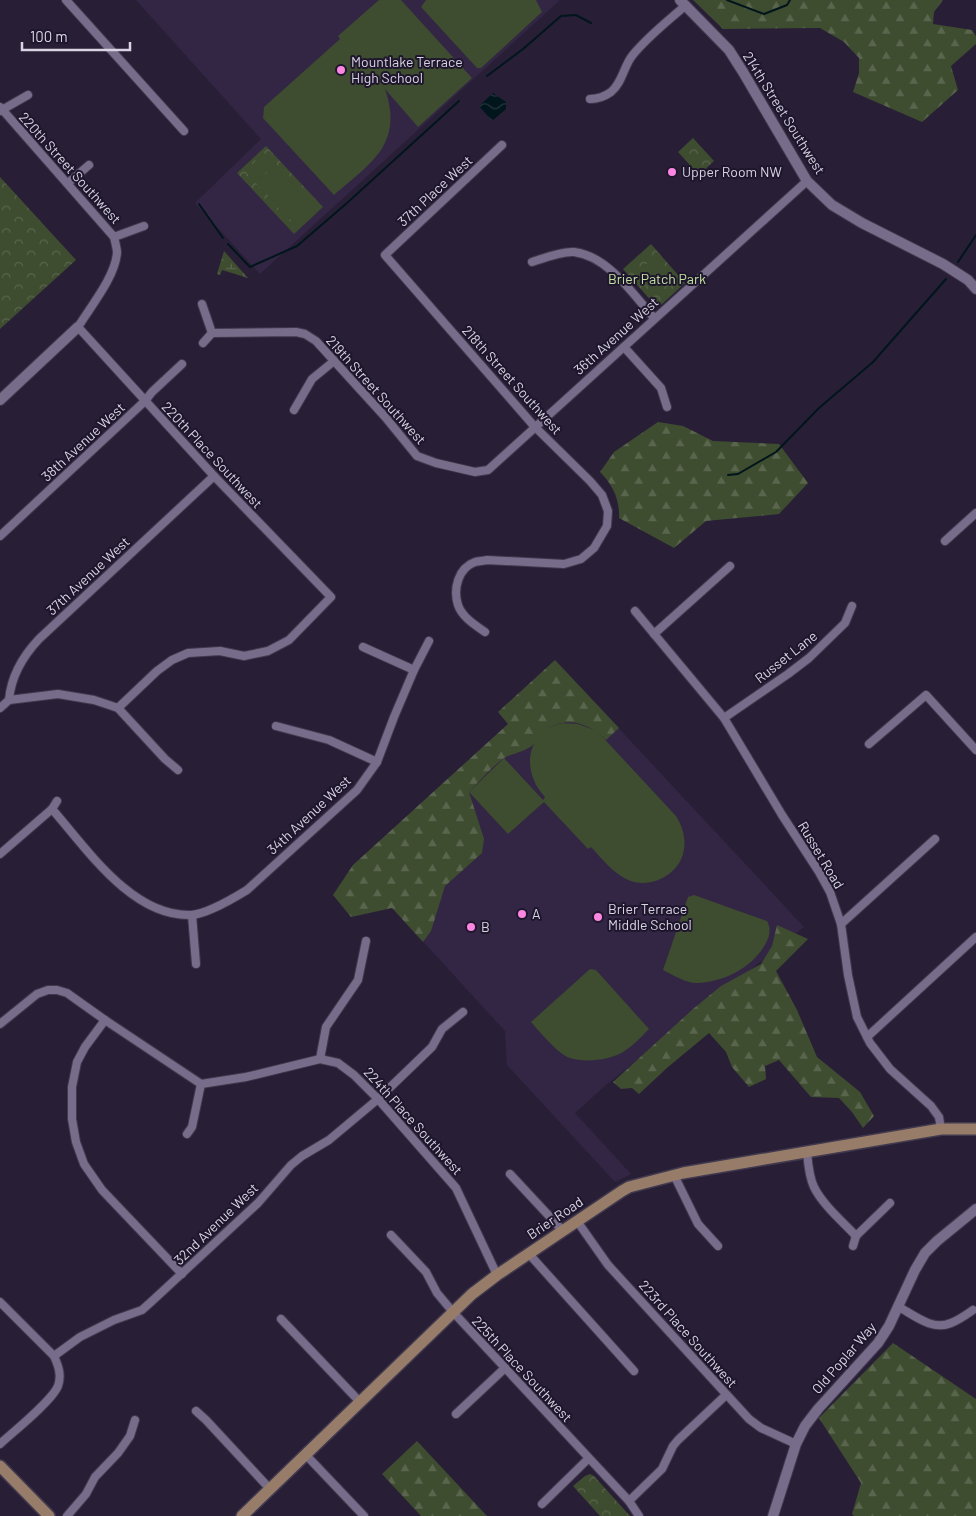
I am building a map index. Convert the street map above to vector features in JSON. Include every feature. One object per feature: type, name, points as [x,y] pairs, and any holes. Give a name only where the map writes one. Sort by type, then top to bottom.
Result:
[{"type":"main road","name":"Brier Road","points":[[242,1516],[472,1294],[497,1275],[629,1187],[674,1175],[941,1129],[976,1128]]},
{"type":"main road","points":[[0,1466],[49,1516]]},
{"type":"street","points":[[66,0],[184,131]]},
{"type":"street","points":[[590,99],[603,97],[612,91],[631,57],[683,3]]},
{"type":"street","name":"214th Street Southwest","points":[[683,3],[729,50],[807,181],[832,205],[862,223],[943,264],[968,280],[976,288]]},
{"type":"street","points":[[0,109],[28,95]]},
{"type":"street","name":"220th Street Southwest","points":[[0,109],[68,183],[114,237],[117,252],[114,268],[78,327]]},
{"type":"street","name":"37th Place West","points":[[385,255],[502,145]]},
{"type":"street","points":[[68,183],[89,165]]},
{"type":"street","name":"36th Avenue West","points":[[488,470],[534,426],[807,181]]},
{"type":"street","points":[[114,237],[144,226]]},
{"type":"street","points":[[532,262],[549,256],[573,252],[592,257],[609,268],[654,318]]},
{"type":"street","name":"218th Street Southwest","points":[[385,255],[534,426],[590,481],[602,495],[608,511],[606,526],[594,548],[581,559],[564,564],[487,560],[475,562],[464,569],[456,583],[458,606],[470,622],[485,632]]},
{"type":"street","points":[[202,304],[212,333],[203,343]]},
{"type":"street","points":[[0,400],[78,327]]},
{"type":"street","name":"220th Place Southwest","points":[[78,327],[214,476],[331,597],[288,640],[268,651],[244,656],[220,651],[188,653],[172,660],[157,670],[118,708]]},
{"type":"street","name":"219th Street Southwest","points":[[212,333],[296,332],[305,334],[316,341],[386,418],[417,456],[436,463],[475,472],[488,470]]},
{"type":"street","points":[[624,347],[661,388],[667,407]]},
{"type":"street","points":[[294,410],[312,380],[334,361]]},
{"type":"street","name":"38th Avenue West","points":[[0,536],[182,364]]},
{"type":"street","name":"37th Avenue West","points":[[9,700],[10,686],[15,675],[27,653],[39,638],[214,476]]},
{"type":"street","points":[[945,541],[976,513]]},
{"type":"street","points":[[654,634],[730,566]]},
{"type":"street","name":"Russet Lane","points":[[724,718],[808,658],[845,623],[852,606]]},
{"type":"street","name":"Russet Road","points":[[635,611],[724,718],[782,815],[819,872],[830,892],[841,924],[857,1017],[870,1043],[890,1069],[931,1106],[939,1117],[941,1129]]},
{"type":"street","name":"34th Avenue West","points":[[192,915],[227,902],[247,890],[357,790],[377,762],[414,670],[429,641]]},
{"type":"street","points":[[362,646],[414,670]]},
{"type":"street","points":[[0,708],[9,700],[58,694],[94,700],[118,708],[165,759],[178,770]]},
{"type":"street","points":[[869,744],[926,695],[976,750]]},
{"type":"street","points":[[276,726],[329,740],[377,762]]},
{"type":"street","points":[[0,854],[52,809],[57,801]]},
{"type":"street","points":[[52,809],[125,890],[150,906],[192,915],[196,964]]},
{"type":"street","points":[[841,924],[935,839]]},
{"type":"street","points":[[867,1037],[976,938]]},
{"type":"street","points":[[0,1024],[37,994],[48,990],[56,990],[67,993],[104,1020],[202,1084],[246,1077],[320,1059],[326,1027],[358,980],[366,941]]},
{"type":"street","name":"32nd Avenue West","points":[[54,1356],[80,1337],[114,1320],[142,1310],[258,1203],[291,1165],[329,1140],[378,1100],[432,1047],[442,1030],[463,1012]]},
{"type":"street","points":[[104,1020],[77,1062],[72,1087],[72,1119],[76,1142],[84,1164],[102,1190],[182,1274]]},
{"type":"street","name":"224th Place Southwest","points":[[320,1059],[338,1063],[354,1075],[456,1188],[497,1275]]},
{"type":"street","points":[[186,1134],[192,1126],[202,1084]]},
{"type":"street","points":[[807,1152],[814,1187],[821,1198],[856,1236]]},
{"type":"street","points":[[510,1174],[563,1231]]},
{"type":"street","points":[[674,1175],[698,1224],[718,1246]]},
{"type":"street","points":[[853,1246],[856,1236],[890,1203]]},
{"type":"street","name":"Old Poplar Way","points":[[773,1516],[796,1444],[804,1426],[813,1413],[878,1343],[889,1326],[915,1270],[925,1254],[937,1241],[976,1209]]},
{"type":"street","name":"223rd Place Southwest","points":[[577,1221],[608,1265],[749,1419],[761,1428],[796,1444]]},
{"type":"street","name":"225th Place Southwest","points":[[391,1235],[426,1272],[437,1293],[453,1312],[629,1501],[639,1516]]},
{"type":"street","points":[[529,1254],[634,1371]]},
{"type":"street","points":[[0,1302],[54,1356],[60,1370],[58,1385],[50,1398],[0,1444]]},
{"type":"street","points":[[899,1307],[931,1324],[941,1326],[952,1323],[972,1310]]},
{"type":"street","points":[[281,1319],[360,1402]]},
{"type":"street","points":[[456,1414],[505,1368]]},
{"type":"street","points":[[629,1501],[662,1470],[673,1446],[678,1440],[726,1395]]},
{"type":"street","points":[[196,1411],[270,1489]]},
{"type":"street","points":[[66,1516],[86,1494],[95,1477],[118,1453],[130,1436],[135,1420]]},
{"type":"street","points":[[306,1454],[364,1516]]},
{"type":"street","points":[[542,1504],[588,1459]]},
{"type":"shaded area","name":"Mountlake Terrace High School","points":[[136,0],[559,1],[260,274],[195,203],[261,139]]},
{"type":"shaded area","name":"Brier Terrace Middle School","points":[[555,660],[804,927],[606,1085],[575,1113],[631,1174],[615,1182],[507,1065],[505,1031],[353,865],[508,724],[498,712]]},
{"type":"green space","points":[[379,0],[401,0],[472,78],[418,127],[385,89],[390,108],[390,124],[387,138],[371,162],[334,195],[263,118],[264,107],[340,39],[338,36]]},
{"type":"green space","points":[[426,0],[536,0],[542,12],[481,68],[477,68],[421,7]]},
{"type":"green space","points":[[693,0],[943,0],[934,12],[933,24],[972,30],[976,36],[976,44],[951,66],[958,90],[922,122],[853,92],[859,73],[859,58],[844,42],[820,28],[723,29]]},
{"type":"green space","points":[[693,138],[714,161],[699,175],[678,152]]},
{"type":"green space","points":[[266,146],[323,207],[294,234],[237,173]]},
{"type":"green space","points":[[264,154],[272,163],[254,180],[245,171]]},
{"type":"green space","points":[[275,165],[283,174],[264,192],[256,183]]},
{"type":"green space","points":[[0,177],[76,260],[0,329]]},
{"type":"green space","points":[[286,177],[294,186],[275,203],[267,194]]},
{"type":"green space","points":[[296,189],[304,197],[285,215],[277,206]]},
{"type":"green space","points":[[307,200],[315,209],[296,226],[288,217]]},
{"type":"green space","name":"Brier Patch Park","points":[[651,244],[685,283],[661,305],[654,304],[623,269]]},
{"type":"green space","points":[[224,251],[248,278],[222,270],[220,275],[217,274]]},
{"type":"green space","points":[[655,256],[665,266],[650,279],[641,269]]},
{"type":"green space","points":[[658,422],[683,426],[713,441],[779,444],[808,483],[779,514],[706,521],[674,548],[619,518],[615,493],[609,482],[600,472],[614,452]]},
{"type":"green space","points":[[555,660],[619,728],[606,740],[600,734],[578,723],[570,722],[555,725],[531,746],[501,760],[469,792],[484,839],[482,853],[445,886],[431,931],[423,942],[392,908],[351,917],[333,895],[353,865],[508,724],[498,712]]},
{"type":"green space","points":[[563,723],[578,724],[597,731],[676,816],[683,832],[684,849],[682,858],[677,866],[664,878],[646,883],[637,883],[617,874],[591,847],[588,849],[544,802],[508,834],[469,792],[504,758],[543,800],[545,797],[537,787],[532,776],[531,754],[534,743],[541,734],[550,727]]},
{"type":"green space","points":[[694,895],[767,921],[769,929],[766,943],[754,959],[729,976],[709,982],[694,983],[685,981],[663,970],[688,897]]},
{"type":"green space","points":[[777,925],[808,939],[776,971],[797,1010],[817,1057],[860,1092],[874,1116],[863,1128],[839,1098],[811,1097],[779,1060],[765,1066],[766,1079],[749,1087],[732,1067],[726,1052],[709,1033],[639,1094],[632,1088],[621,1089],[613,1082],[721,986],[761,964],[772,946]]},
{"type":"green space","points":[[590,969],[596,970],[649,1029],[630,1047],[618,1055],[604,1059],[576,1060],[560,1052],[531,1022]]},
{"type":"green space","points":[[893,1343],[976,1399],[976,1516],[854,1516],[852,1514],[861,1483],[819,1418]]},
{"type":"green space","points":[[417,1441],[487,1516],[421,1516],[382,1474]]},
{"type":"green space","points":[[590,1474],[594,1476],[630,1516],[600,1516],[573,1486]]},
{"type":"water","points":[[493,93],[506,102],[506,109],[492,121],[479,106]]},
{"type":"waterway","points":[[727,0],[764,14],[787,5],[790,0]]},
{"type":"waterway","points":[[487,76],[523,49],[561,16],[576,15],[591,23]]},
{"type":"waterway","points":[[228,244],[250,267],[297,246],[459,101]]},
{"type":"waterway","points":[[199,204],[223,238]]},
{"type":"waterway","points":[[958,262],[976,235]]},
{"type":"waterway","points":[[728,475],[738,474],[776,452],[819,408],[873,362],[946,279]]},
{"type":"place","name":"Mountlake Terrace High School","points":[[341,70]]},
{"type":"place","name":"Upper Room NW","points":[[672,172]]},
{"type":"place","name":"A","points":[[522,914]]},
{"type":"place","name":"Brier Terrace Middle School","points":[[598,917]]},
{"type":"place","name":"B","points":[[471,927]]}]
